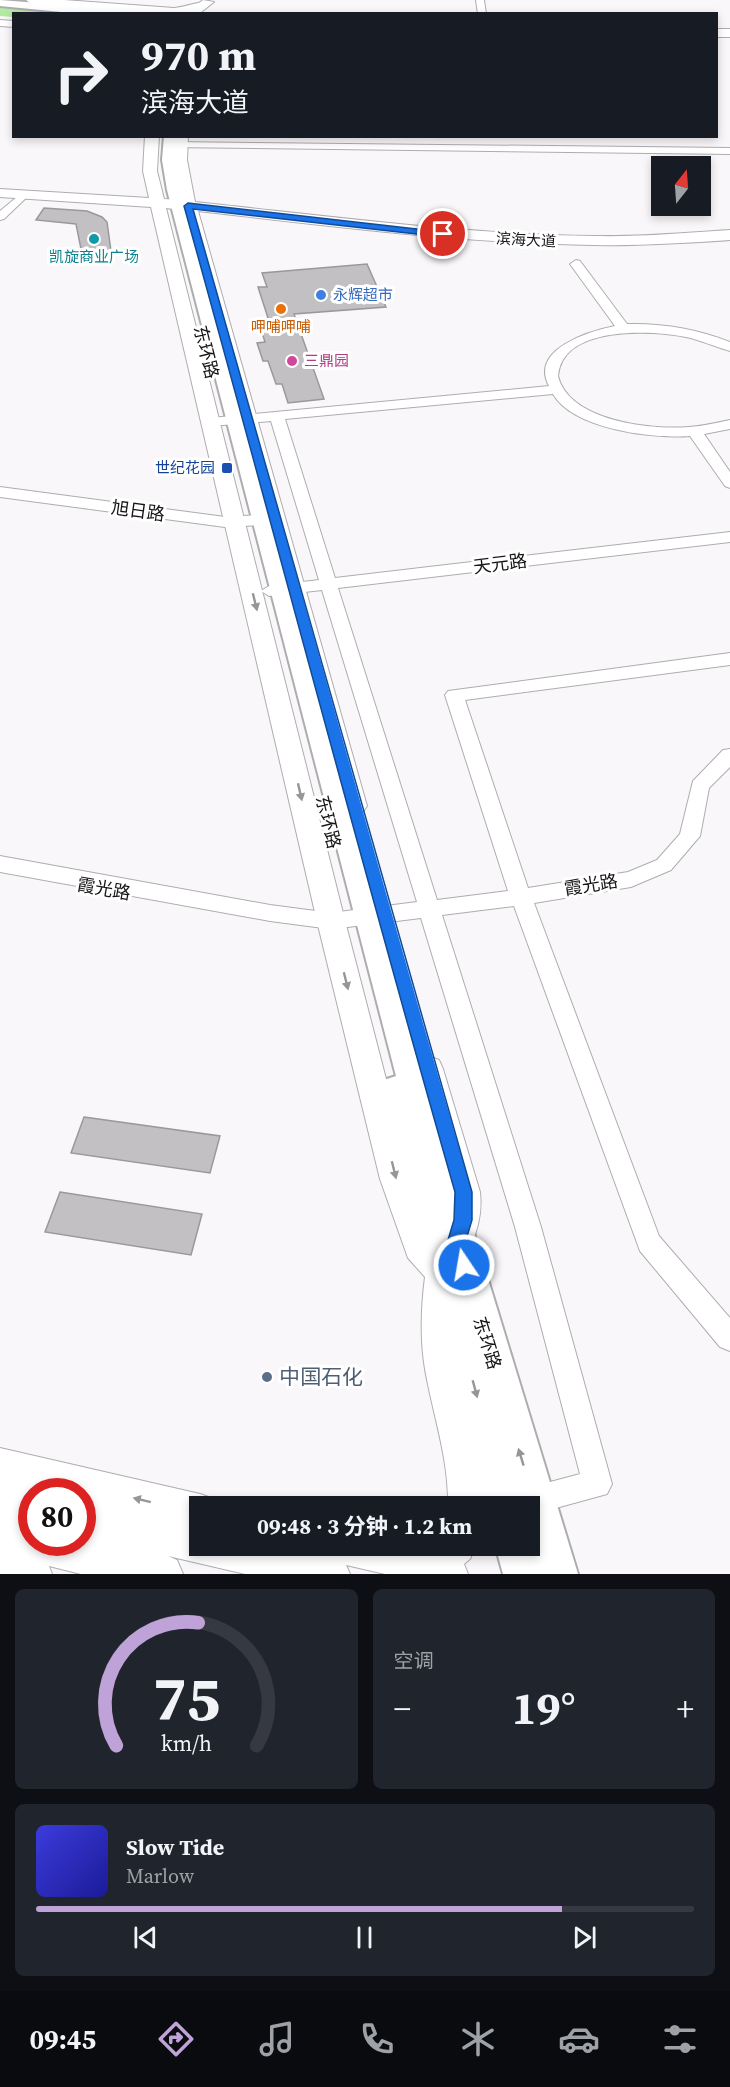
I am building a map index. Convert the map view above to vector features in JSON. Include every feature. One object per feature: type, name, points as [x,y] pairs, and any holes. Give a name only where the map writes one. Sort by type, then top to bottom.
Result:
[{"type":"highway","points":[[0,2],[114,12]]},
{"type":"highway","name":"东环路","points":[[255,518],[282,590],[356,921],[518,1496]]},
{"type":"highway","name":"东环路","points":[[540,1542],[556,1574]]},
{"type":"highway","points":[[520,1556],[525,1574]]},
{"type":"main road","points":[[187,11],[196,11],[214,4]]},
{"type":"main road","points":[[75,8],[136,12]]},
{"type":"main road","points":[[99,10],[108,12]]},
{"type":"main road","points":[[170,139],[150,171],[173,202],[356,921]]},
{"type":"main road","name":"滨海大道","points":[[0,188],[504,234],[608,236],[730,230]]},
{"type":"main road","name":"滨海大道","points":[[13,194],[173,202],[504,239],[622,242],[730,235]]},
{"type":"main road","points":[[173,202],[184,320],[230,421],[255,518]]},
{"type":"main road","points":[[450,1256],[440,1295],[439,1344],[468,1479],[467,1496]]},
{"type":"main road","points":[[0,1467],[189,1510]]},
{"type":"main road","points":[[0,1498],[18,1502]]},
{"type":"main road","points":[[96,1520],[189,1541]]},
{"type":"main road","points":[[0,1535],[163,1574]]},
{"type":"main road","points":[[252,1556],[330,1574]]},
{"type":"main road","points":[[395,1556],[437,1565]]},
{"type":"main road","points":[[0,1566],[32,1574]]},
{"type":"street","points":[[30,0],[187,11]]},
{"type":"street","points":[[170,139],[493,142],[730,151]]},
{"type":"street","points":[[0,210],[13,194]]},
{"type":"street","points":[[0,217],[13,194]]},
{"type":"street","points":[[576,264],[624,329]]},
{"type":"street","points":[[730,347],[687,332],[655,328],[624,329],[592,335],[568,346],[554,361],[552,379],[562,397],[585,413],[618,426],[656,432],[695,432],[730,424]]},
{"type":"street","points":[[230,421],[558,389]]},
{"type":"street","points":[[277,417],[528,1227],[597,1484],[540,1498]]},
{"type":"street","points":[[695,432],[730,483]]},
{"type":"street","name":"旭日路","points":[[0,486],[255,518]]},
{"type":"street","name":"旭日路","points":[[0,492],[255,518]]},
{"type":"street","name":"天元路","points":[[282,590],[730,537]]},
{"type":"street","points":[[730,659],[454,695],[521,897],[649,1243],[730,1338]]},
{"type":"street","name":"霞光路","points":[[0,870],[271,919],[356,921],[430,908],[521,897],[631,879],[664,865],[690,836],[700,786],[730,755]]},
{"type":"street","name":"霞光路","points":[[0,864],[270,913],[356,921]]},
{"type":"green space","points":[[0,5],[93,12],[12,12],[12,17],[0,16]]},
{"type":"building","name":"凯旋商业广场","points":[[44,208],[87,211],[102,217],[107,222],[111,251],[82,254],[76,224],[36,220]]},
{"type":"building","points":[[367,264],[386,307],[294,314],[324,399],[288,403],[282,384],[276,384],[268,361],[263,361],[257,343],[265,342],[259,323],[268,318],[258,287],[267,287],[262,273]]},
{"type":"building","points":[[84,1117],[220,1136],[210,1173],[71,1153]]},
{"type":"building","points":[[60,1192],[202,1214],[191,1255],[45,1232]]},
{"type":"place","name":"凯旋商业广场","points":[[94,239]]},
{"type":"place","name":"永辉超市","points":[[321,295]]},
{"type":"place","name":"呷哺呷哺","points":[[281,309]]},
{"type":"place","name":"三鼎园","points":[[292,361]]},
{"type":"place","name":"世纪花园","points":[[227,468]]},
{"type":"place","name":"中国石化","points":[[267,1377]]},
{"type":"route","points":[[443,234],[188,206],[316,661],[383,915],[464,1192],[463,1220],[457,1240],[464,1265]]}]
